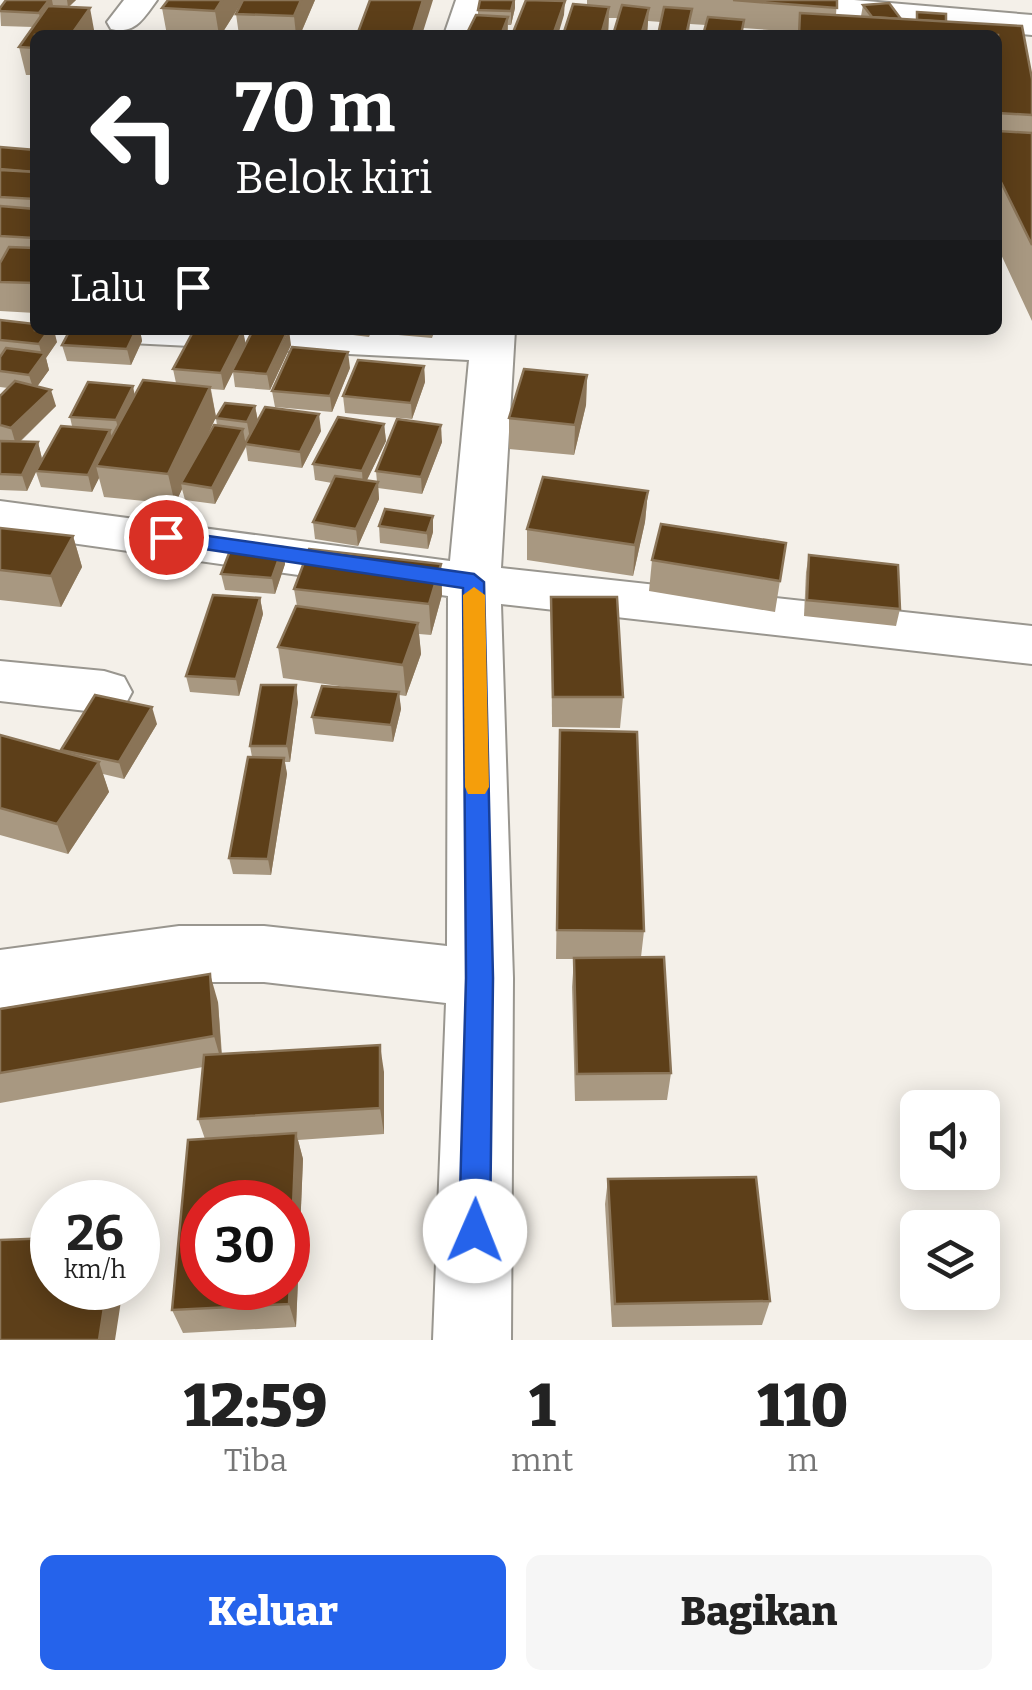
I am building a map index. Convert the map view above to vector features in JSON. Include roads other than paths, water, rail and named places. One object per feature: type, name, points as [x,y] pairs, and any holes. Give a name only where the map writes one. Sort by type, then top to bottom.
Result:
[{"type":"street","points":[[462,30],[472,0]]},
{"type":"street","points":[[743,0],[1032,25]]},
{"type":"street","points":[[331,335],[492,339],[474,582],[480,978],[472,1340]]},
{"type":"street","points":[[0,517],[474,582],[1032,646]]},
{"type":"street","points":[[0,680],[104,692]]},
{"type":"street","points":[[0,979],[179,954],[264,954],[480,978]]}]
